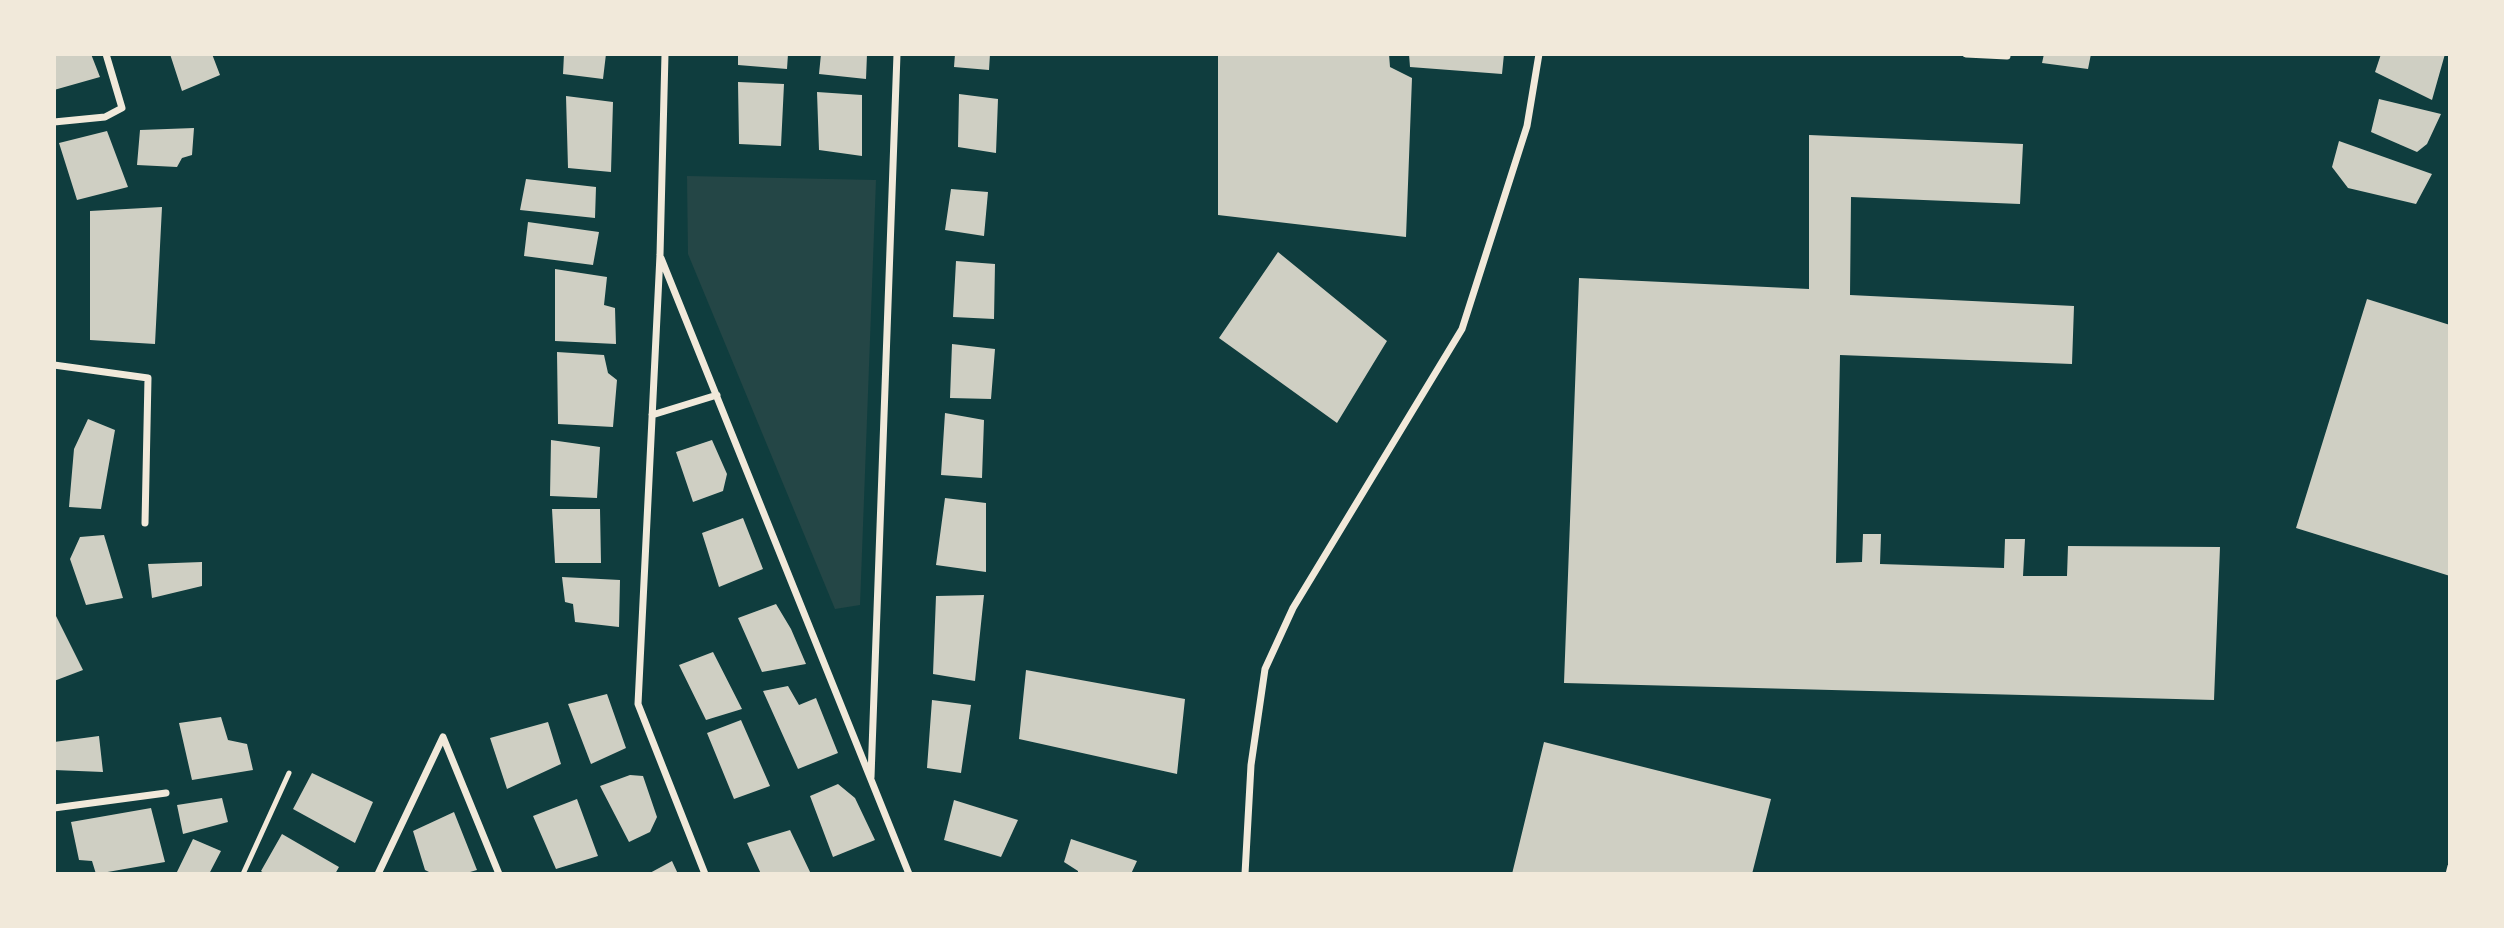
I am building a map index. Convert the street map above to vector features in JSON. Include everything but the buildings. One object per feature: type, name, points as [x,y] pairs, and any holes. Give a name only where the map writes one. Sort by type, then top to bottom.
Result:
[{"type":"street","points":[[54,122],[105,117],[122,108],[106,54]]},
{"type":"street","points":[[665,54],[660,255],[638,704],[705,874]]},
{"type":"street","points":[[871,777],[897,54]]},
{"type":"street","points":[[1245,874],[1251,765],[1265,669],[1293,608],[1462,329],[1527,126],[1539,54]]},
{"type":"street","points":[[1966,54],[2007,54]]},
{"type":"street","points":[[660,255],[909,874]]},
{"type":"street","points":[[54,365],[148,378],[145,523]]},
{"type":"street","points":[[652,415],[717,395]]},
{"type":"street","points":[[378,874],[443,737],[499,874]]},
{"type":"street","points":[[54,808],[166,793]]},
{"type":"lane","points":[[243,874],[289,773]]},
{"type":"lane","points":[[2448,874],[2450,866]]},
{"type":"shaded area","points":[[687,176],[876,180],[860,605],[835,609],[688,254]]}]
